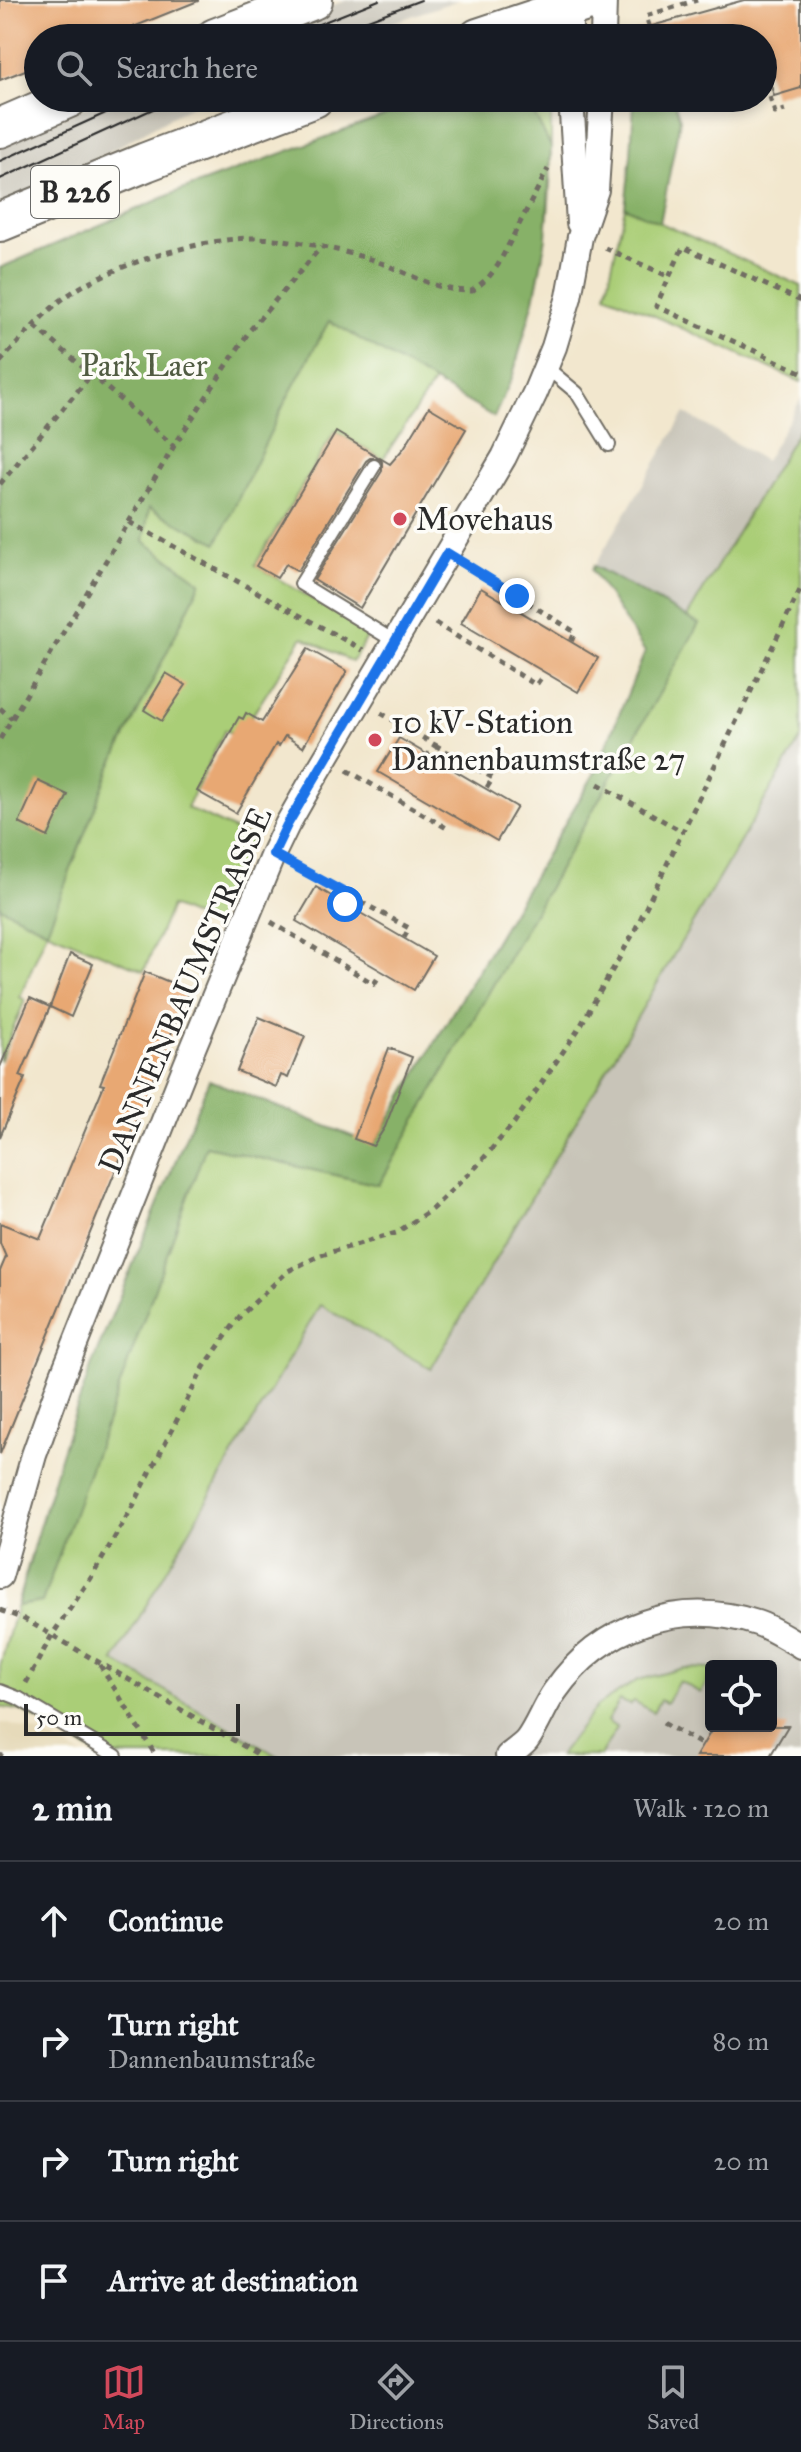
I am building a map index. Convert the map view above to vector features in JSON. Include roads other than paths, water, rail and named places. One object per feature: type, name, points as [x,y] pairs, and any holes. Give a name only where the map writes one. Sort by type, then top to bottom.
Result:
[{"type":"main road","points":[[251,24],[313,0]]},
{"type":"main road","points":[[533,24],[584,11]]},
{"type":"main road","name":"B 226","points":[[0,128],[37,112]]},
{"type":"main road","name":"B 226","points":[[0,222],[277,112]]},
{"type":"street","name":"DANNENBAUMSTRASSE","points":[[572,112],[580,237]]},
{"type":"street","name":"DANNENBAUMSTRASSE","points":[[0,1576],[34,1455],[62,1377],[273,854],[359,700],[504,457],[546,367],[569,297],[580,237],[596,190],[601,112]]},
{"type":"street","points":[[520,1751],[555,1691],[585,1656],[618,1633],[650,1620],[685,1614],[722,1615],[759,1624],[801,1646]]},
{"type":"lane","points":[[546,367],[577,393],[609,445]]},
{"type":"lane","points":[[374,466],[301,584],[388,651]]},
{"type":"lane","points":[[0,1691],[18,1698],[116,1756]]},
{"type":"tram line","points":[[319,24],[379,0]]},
{"type":"tram line","points":[[357,24],[421,0]]},
{"type":"tram line","points":[[0,161],[108,112]]},
{"type":"tram line","points":[[0,179],[146,112]]},
{"type":"place","name":"Movehaus","points":[[400,519]]},
{"type":"place","name":"10 kV-Station Dannenbaumstraße 27","points":[[375,740]]},
{"type":"park label","name":"Park Laer","points":[[144,365]]}]
